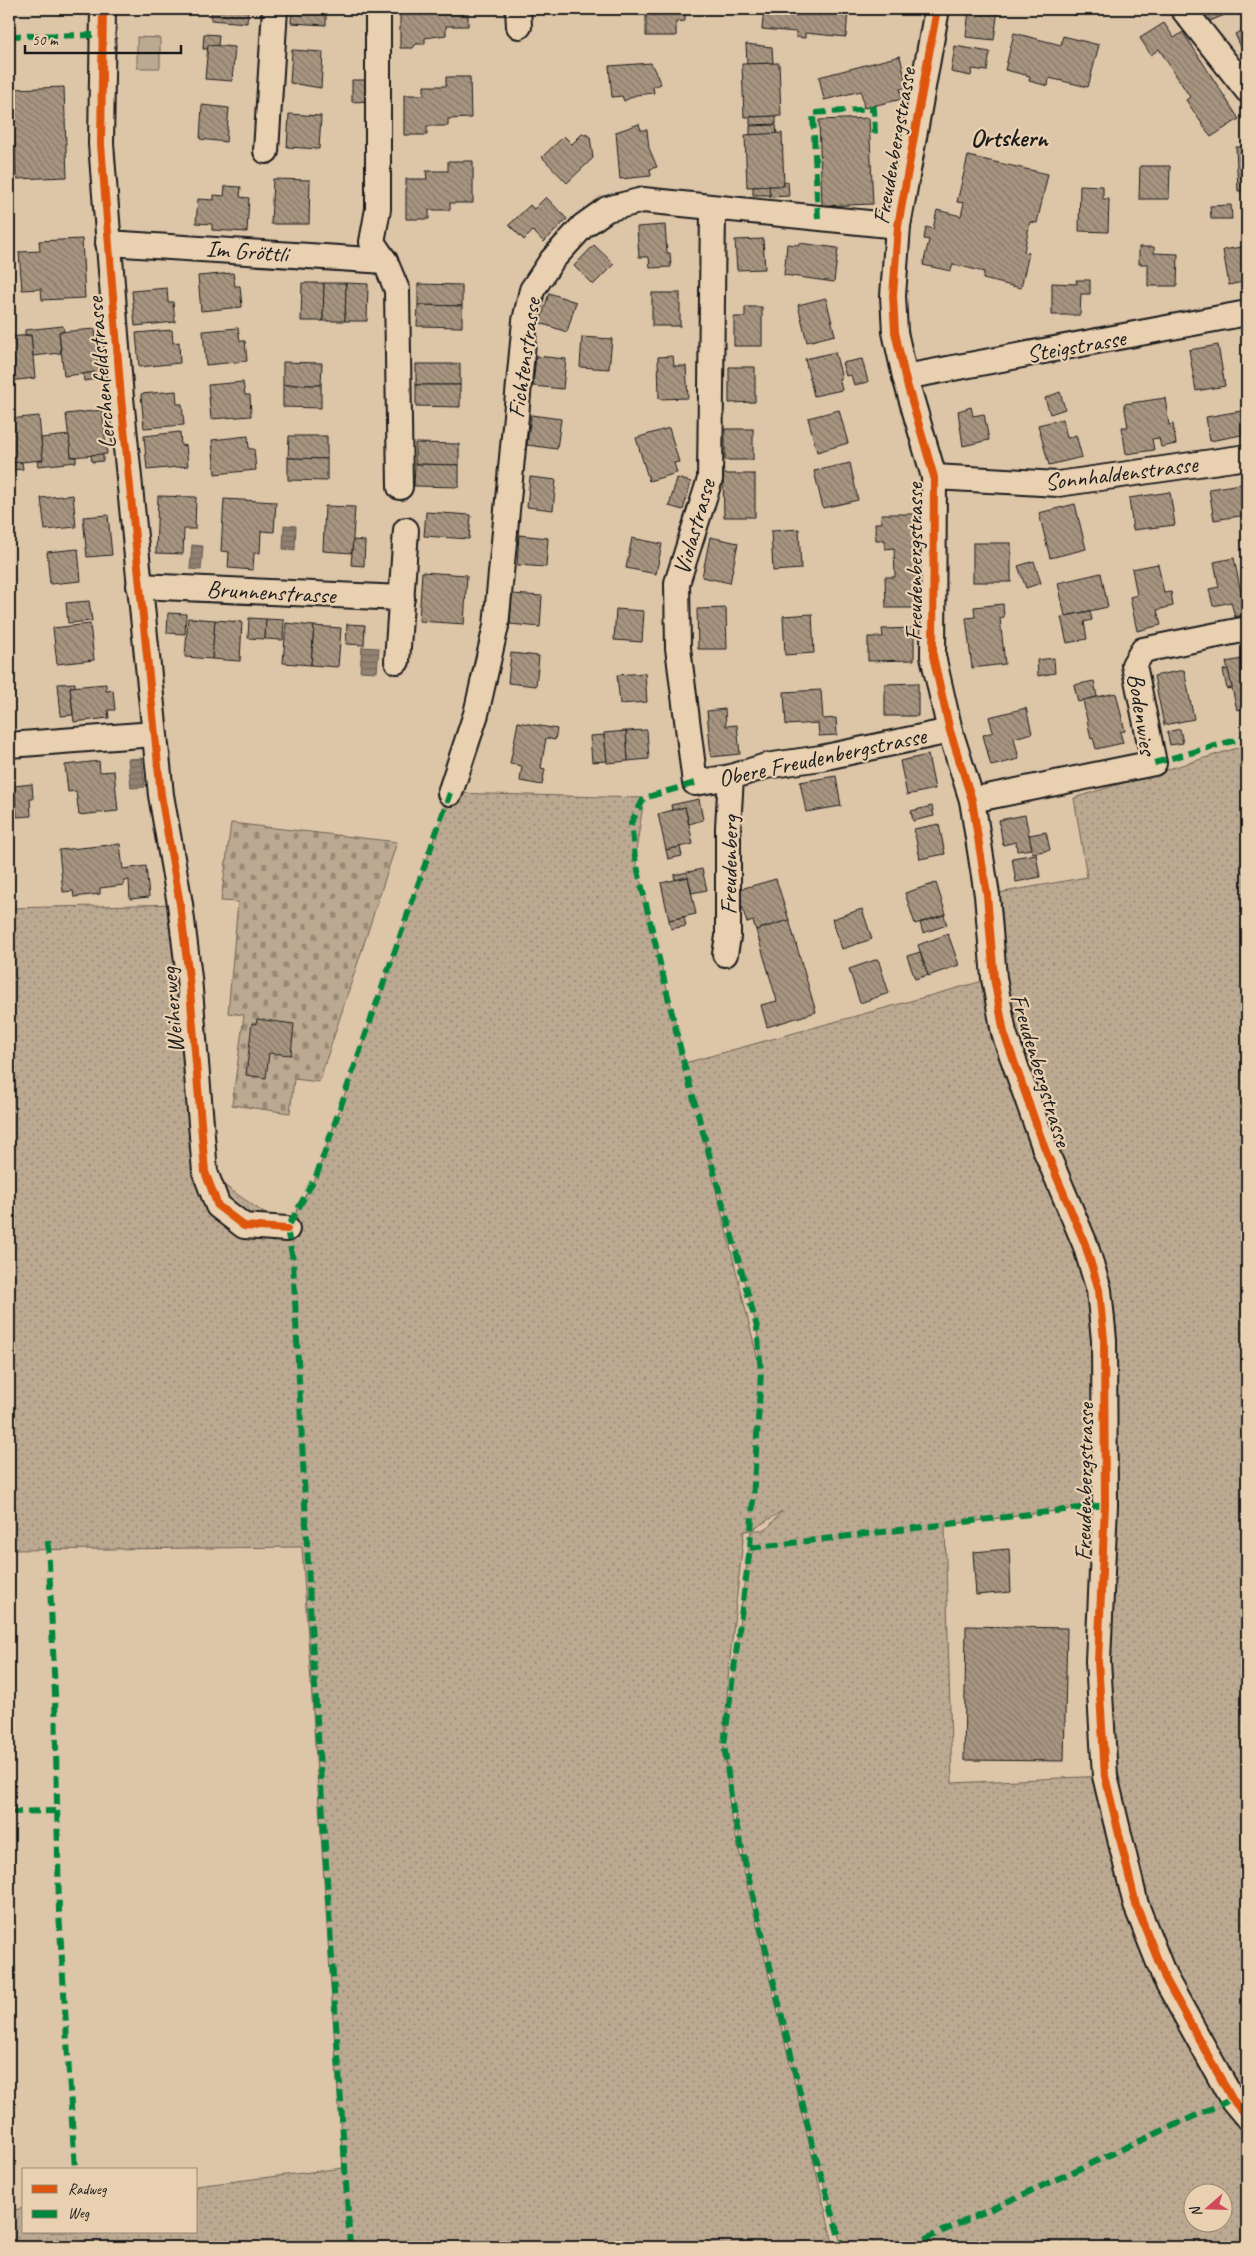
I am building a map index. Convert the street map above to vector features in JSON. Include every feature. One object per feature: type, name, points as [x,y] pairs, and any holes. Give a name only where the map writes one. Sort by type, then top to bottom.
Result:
[{"type":"street","name":"Lerchenfeldstrasse","points":[[103,9],[101,144],[108,243],[154,734]]},
{"type":"street","points":[[266,151],[275,9]]},
{"type":"street","name":"Freudenbergstrasse","points":[[937,9],[898,226],[893,302],[896,332],[905,377],[934,477],[933,656],[950,731],[972,800],[987,895],[994,978],[1004,1033],[1045,1149],[1085,1244],[1098,1290],[1104,1340],[1105,1505],[1098,1661],[1105,1776],[1136,1905],[1165,1978],[1232,2099],[1247,2117]]},
{"type":"street","points":[[1184,9],[1247,90]]},
{"type":"street","points":[[378,10],[378,209],[372,242],[385,261],[398,290],[400,487]]},
{"type":"street","name":"Fichtenstrasse","points":[[450,793],[476,714],[496,626],[525,321],[532,290],[552,260],[583,226],[606,209],[643,200],[713,209],[898,226]]},
{"type":"street","name":"Violastrasse","points":[[695,783],[678,648],[677,583],[710,479],[713,209]]},
{"type":"street","name":"Im Gröttli","points":[[108,243],[385,261]]},
{"type":"street","name":"Steigstrasse","points":[[905,377],[1247,313]]},
{"type":"street","name":"Sonnhaldenstrasse","points":[[934,477],[1058,484],[1247,457]]},
{"type":"street","points":[[397,661],[406,530]]},
{"type":"street","name":"Brunnenstrasse","points":[[140,586],[402,598]]},
{"type":"street","name":"Bodenwies","points":[[972,800],[1154,763],[1134,665],[1143,650],[1247,630]]},
{"type":"street","name":"Obere Freudenbergstrasse","points":[[695,783],[731,777],[766,766],[821,758],[950,731]]},
{"type":"street","points":[[9,745],[154,734]]},
{"type":"street","name":"Weiherweg","points":[[154,734],[161,795],[180,904],[189,978],[205,1172],[218,1206],[244,1226],[287,1229]]},
{"type":"street","name":"Freudenberg","points":[[725,954],[728,936],[728,827],[731,777]]},
{"type":"green space","points":[[137,37],[160,38],[160,68],[137,68]]},
{"type":"green space","points":[[1247,745],[1247,2247],[842,2247],[813,2147],[737,1828],[724,1746],[731,1817],[834,2247],[9,2247],[9,2211],[22,2208],[22,2234],[198,2234],[198,2186],[343,2168],[302,1547],[9,1550],[9,908],[180,904],[205,1172],[287,1229],[317,1174],[450,793],[644,798],[635,858],[685,1063],[994,978],[987,895],[1087,877],[1074,798]],"holes":[[[703,1137],[704,1137],[757,1327],[760,1368]],[[1104,1505],[1105,1776],[952,1783],[945,1525]],[[782,1511],[766,1530],[752,1530]],[[751,1530],[724,1743],[729,1667],[744,1531]]]},
{"type":"green space","points":[[231,823],[397,842],[319,1082],[294,1079],[290,1113],[232,1105],[244,1015],[228,1013],[238,902],[221,901]]},
{"type":"shaded area","points":[[284,525],[296,526],[295,550],[283,549]]},
{"type":"shaded area","points":[[192,545],[203,546],[201,570],[190,569]]},
{"type":"shaded area","points":[[362,647],[379,648],[377,672],[360,671]]},
{"type":"shaded area","points":[[142,758],[145,787],[131,788],[128,759]]},
{"type":"building","points":[[166,9],[166,11],[127,10]]},
{"type":"building","points":[[212,9],[248,9],[247,23],[211,20]]},
{"type":"building","points":[[292,9],[326,9],[326,25],[291,23]]},
{"type":"building","points":[[400,9],[468,9],[468,26],[446,26],[446,35],[425,38],[425,44],[416,44],[413,48],[400,48]]},
{"type":"building","points":[[540,9],[569,9],[541,12]]},
{"type":"building","points":[[646,9],[685,9],[685,21],[676,22],[676,36],[646,36]]},
{"type":"building","points":[[764,9],[848,9],[846,37],[805,33],[805,38],[796,37],[796,32],[762,29]]},
{"type":"building","points":[[969,9],[998,9],[994,40],[966,37]]},
{"type":"building","points":[[1072,9],[1108,9],[1109,11],[1072,15]]},
{"type":"building","points":[[1194,9],[1225,9],[1227,14],[1200,25]]},
{"type":"building","points":[[1164,23],[1174,38],[1183,32],[1239,119],[1211,137],[1186,100],[1190,97],[1159,49],[1151,55],[1140,38]]},
{"type":"building","points":[[1247,28],[1247,60],[1235,34]]},
{"type":"building","points":[[1014,33],[1061,45],[1063,36],[1099,45],[1088,87],[1049,78],[1048,86],[1029,81],[1030,76],[1005,70]]},
{"type":"building","points":[[204,34],[219,35],[218,46],[208,45],[208,49],[203,49]]},
{"type":"building","points":[[746,44],[772,47],[773,63],[747,64]]},
{"type":"building","points":[[208,45],[235,47],[232,81],[205,79]]},
{"type":"building","points":[[955,46],[990,52],[987,71],[972,69],[971,76],[951,72]]},
{"type":"building","points":[[292,50],[323,52],[321,88],[290,83]]},
{"type":"building","points":[[900,56],[907,87],[900,89],[902,99],[864,108],[861,91],[824,100],[819,77]]},
{"type":"building","points":[[651,63],[661,84],[653,87],[654,93],[636,95],[624,101],[622,96],[612,97],[609,66]]},
{"type":"building","points":[[779,63],[781,116],[744,117],[742,64]]},
{"type":"building","points":[[446,77],[470,77],[471,118],[448,119],[448,126],[427,126],[427,135],[404,135],[404,95],[424,95],[424,86],[446,86]]},
{"type":"building","points":[[352,80],[372,80],[372,101],[352,102]]},
{"type":"building","points":[[64,87],[67,177],[16,179],[13,89]]},
{"type":"building","points":[[202,105],[229,108],[226,142],[200,139]]},
{"type":"building","points":[[289,114],[321,116],[319,149],[287,147]]},
{"type":"building","points":[[776,116],[776,124],[750,125],[750,117]]},
{"type":"building","points":[[869,118],[873,204],[822,206],[819,120]]},
{"type":"building","points":[[639,124],[641,130],[647,130],[649,148],[657,167],[650,169],[651,176],[620,179],[616,132]]},
{"type":"building","points":[[776,125],[777,134],[750,135],[750,126]]},
{"type":"building","points":[[782,133],[784,186],[747,187],[745,135]]},
{"type":"building","points":[[582,134],[590,137],[593,158],[567,183],[542,157],[564,136],[572,144]]},
{"type":"building","points":[[1236,147],[1247,147],[1247,191],[1238,191]]},
{"type":"building","points":[[968,156],[1048,174],[1037,223],[1030,222],[1024,252],[1029,253],[1021,288],[983,279],[984,272],[953,264],[951,271],[923,265],[929,240],[924,239],[926,227],[933,229],[937,210],[961,216],[964,203],[957,202]]},
{"type":"building","points":[[448,161],[473,161],[473,203],[450,203],[450,210],[429,210],[429,219],[406,219],[406,179],[427,179],[426,171],[448,171]]},
{"type":"building","points":[[1140,166],[1170,166],[1169,199],[1139,199]]},
{"type":"building","points":[[273,179],[310,180],[309,224],[271,224]]},
{"type":"building","points":[[784,182],[788,182],[789,196],[770,197],[769,186],[784,186]]},
{"type":"building","points":[[1080,185],[1103,186],[1103,199],[1109,199],[1108,232],[1079,231]]},
{"type":"building","points":[[225,186],[241,187],[240,197],[249,198],[247,232],[212,230],[212,224],[196,223],[198,199],[214,200],[214,195],[224,196]]},
{"type":"building","points":[[769,186],[770,195],[753,195],[753,187]]},
{"type":"building","points":[[546,197],[567,219],[544,242],[533,231],[524,240],[509,225],[530,205],[534,209]]},
{"type":"building","points":[[1231,205],[1232,219],[1211,219],[1210,206]]},
{"type":"building","points":[[665,225],[667,253],[670,253],[671,267],[650,268],[649,257],[639,257],[637,227]]},
{"type":"building","points":[[82,239],[85,298],[42,300],[41,289],[22,290],[19,252],[40,251],[39,241]]},
{"type":"building","points":[[763,239],[765,269],[737,270],[735,240]]},
{"type":"building","points":[[799,243],[838,248],[834,282],[784,275],[787,244],[799,245]]},
{"type":"building","points":[[594,245],[614,264],[593,285],[574,266]]},
{"type":"building","points":[[1247,246],[1247,281],[1229,285],[1223,250]]},
{"type":"building","points":[[1139,247],[1154,247],[1154,253],[1178,254],[1177,286],[1148,286],[1148,264],[1139,264]]},
{"type":"building","points":[[233,273],[235,286],[240,286],[242,307],[201,311],[198,276]]},
{"type":"building","points":[[1076,280],[1090,280],[1090,294],[1081,294],[1080,315],[1052,315],[1052,283],[1077,284]]},
{"type":"building","points":[[302,283],[324,283],[323,321],[301,321]]},
{"type":"building","points":[[324,283],[346,283],[345,321],[323,321]]},
{"type":"building","points":[[346,283],[368,284],[367,321],[345,321]]},
{"type":"building","points":[[418,284],[462,285],[462,306],[418,305]]},
{"type":"building","points":[[167,288],[168,302],[173,302],[175,322],[135,326],[132,291]]},
{"type":"building","points":[[549,293],[576,302],[567,332],[540,323]]},
{"type":"building","points":[[652,293],[680,293],[680,326],[652,326]]},
{"type":"building","points":[[826,298],[835,335],[807,342],[798,305]]},
{"type":"building","points":[[418,305],[462,306],[462,327],[417,326]]},
{"type":"building","points":[[745,307],[762,307],[762,346],[734,346],[734,317],[745,317]]},
{"type":"building","points":[[63,326],[64,332],[59,332],[61,353],[33,356],[31,335],[25,335],[25,330]]},
{"type":"building","points":[[238,328],[240,341],[245,341],[247,361],[206,365],[203,331]]},
{"type":"building","points":[[95,329],[99,372],[64,376],[59,332]]},
{"type":"building","points":[[172,330],[173,343],[179,342],[180,363],[139,367],[136,333]]},
{"type":"building","points":[[31,335],[35,378],[9,381],[9,337]]},
{"type":"building","points":[[582,337],[612,339],[609,369],[580,367]]},
{"type":"building","points":[[1218,345],[1225,386],[1196,391],[1189,350]]},
{"type":"building","points":[[835,352],[842,378],[839,378],[842,390],[814,396],[805,359]]},
{"type":"building","points":[[536,356],[566,359],[563,389],[533,386]]},
{"type":"building","points":[[673,356],[674,366],[686,366],[688,398],[659,399],[658,357]]},
{"type":"building","points":[[862,359],[868,382],[854,385],[851,375],[846,376],[842,363]]},
{"type":"building","points":[[283,362],[322,363],[321,385],[283,385]]},
{"type":"building","points":[[416,364],[460,364],[460,385],[416,385]]},
{"type":"building","points":[[729,367],[755,367],[755,402],[729,403]]},
{"type":"building","points":[[95,372],[96,379],[84,381],[83,374]]},
{"type":"building","points":[[13,380],[14,388],[9,388],[9,381]]},
{"type":"building","points":[[243,382],[245,395],[250,395],[251,416],[211,419],[208,385]]},
{"type":"building","points":[[283,385],[321,385],[321,408],[283,407]]},
{"type":"building","points":[[416,385],[460,385],[460,407],[416,406]]},
{"type":"building","points":[[176,391],[177,404],[182,404],[184,425],[144,428],[141,394]]},
{"type":"building","points":[[1060,392],[1065,409],[1050,414],[1045,398]]},
{"type":"building","points":[[1165,398],[1169,425],[1173,424],[1176,444],[1161,447],[1159,438],[1152,439],[1154,450],[1126,454],[1122,427],[1128,427],[1124,404]]},
{"type":"building","points":[[971,407],[973,416],[984,414],[989,440],[963,446],[958,411]]},
{"type":"building","points":[[102,410],[107,454],[71,457],[66,414]]},
{"type":"building","points":[[839,410],[848,443],[817,452],[808,418]]},
{"type":"building","points":[[1247,410],[1247,434],[1210,441],[1206,417]]},
{"type":"building","points":[[531,415],[561,419],[557,449],[527,445]]},
{"type":"building","points":[[39,416],[43,460],[9,463],[9,419]]},
{"type":"building","points":[[1063,419],[1067,438],[1076,435],[1082,457],[1049,465],[1038,425]]},
{"type":"building","points":[[669,428],[679,462],[674,463],[677,473],[649,481],[636,438]]},
{"type":"building","points":[[725,429],[753,429],[753,460],[725,460]]},
{"type":"building","points":[[180,432],[181,446],[186,445],[188,466],[147,470],[144,436]]},
{"type":"building","points":[[69,435],[71,457],[76,457],[76,462],[38,466],[37,461],[43,460],[41,438]]},
{"type":"building","points":[[248,436],[249,449],[254,449],[256,470],[215,474],[212,440]]},
{"type":"building","points":[[289,436],[327,436],[327,459],[288,458]]},
{"type":"building","points":[[415,443],[459,444],[459,465],[415,464]]},
{"type":"building","points":[[103,454],[103,461],[92,462],[91,455]]},
{"type":"building","points":[[288,458],[327,459],[327,481],[288,480]]},
{"type":"building","points":[[22,462],[23,469],[10,470],[10,463]]},
{"type":"building","points":[[850,463],[858,500],[823,508],[814,471]]},
{"type":"building","points":[[415,464],[459,465],[459,487],[414,486]]},
{"type":"building","points":[[723,474],[755,474],[755,517],[724,517]]},
{"type":"building","points":[[530,477],[556,480],[553,510],[527,507]]},
{"type":"building","points":[[677,478],[691,482],[683,510],[669,506]]},
{"type":"building","points":[[1247,483],[1247,515],[1214,520],[1209,489]]},
{"type":"building","points":[[1170,492],[1175,525],[1133,530],[1129,498]]},
{"type":"building","points":[[73,495],[76,527],[45,530],[41,498]]},
{"type":"building","points":[[158,496],[196,497],[195,529],[184,529],[183,554],[156,553]]},
{"type":"building","points":[[224,499],[276,502],[274,532],[261,531],[260,553],[254,553],[253,570],[228,568],[229,552],[221,551]]},
{"type":"building","points":[[1075,504],[1086,549],[1050,558],[1039,513]]},
{"type":"building","points":[[325,506],[355,507],[352,553],[323,551]]},
{"type":"building","points":[[426,512],[471,515],[469,539],[424,536]]},
{"type":"building","points":[[881,514],[916,514],[916,608],[886,608],[885,577],[895,577],[894,548],[885,549],[885,540],[876,540],[875,523],[882,523]]},
{"type":"building","points":[[108,515],[112,555],[87,557],[83,517]]},
{"type":"building","points":[[799,529],[801,569],[773,571],[771,531]]},
{"type":"building","points":[[519,535],[548,538],[546,567],[517,565]]},
{"type":"building","points":[[710,537],[738,543],[730,583],[702,577]]},
{"type":"building","points":[[632,538],[662,544],[656,574],[626,568]]},
{"type":"building","points":[[353,540],[365,541],[364,566],[351,565]]},
{"type":"building","points":[[973,543],[1011,543],[1011,582],[973,582]]},
{"type":"building","points":[[78,549],[81,581],[50,584],[47,552]]},
{"type":"building","points":[[1234,558],[1242,598],[1247,597],[1247,614],[1235,617],[1231,602],[1213,606],[1209,589],[1219,587],[1214,562]]},
{"type":"building","points":[[1034,561],[1041,583],[1026,588],[1018,566]]},
{"type":"building","points":[[1158,564],[1164,593],[1171,592],[1173,606],[1157,610],[1161,625],[1137,631],[1130,597],[1137,595],[1132,569]]},
{"type":"building","points":[[422,572],[467,575],[464,624],[419,621]]},
{"type":"building","points":[[1101,573],[1108,607],[1065,616],[1058,583]]},
{"type":"building","points":[[512,594],[542,596],[540,627],[510,624]]},
{"type":"building","points":[[89,601],[92,621],[68,623],[66,603]]},
{"type":"building","points":[[1003,604],[1004,617],[1000,618],[1005,664],[972,668],[966,618],[975,617],[974,607]]},
{"type":"building","points":[[726,608],[727,649],[698,649],[697,609]]},
{"type":"building","points":[[616,609],[644,611],[642,642],[614,640]]},
{"type":"building","points":[[1090,611],[1092,620],[1084,622],[1087,639],[1067,643],[1061,617]]},
{"type":"building","points":[[168,613],[186,614],[185,634],[167,633]]},
{"type":"building","points":[[812,614],[814,653],[785,655],[783,616]]},
{"type":"building","points":[[188,618],[215,620],[212,659],[185,657]]},
{"type":"building","points":[[249,618],[266,619],[265,639],[248,638]]},
{"type":"building","points":[[266,619],[284,620],[283,640],[265,639]]},
{"type":"building","points":[[215,620],[242,622],[240,661],[212,659]]},
{"type":"building","points":[[286,623],[314,626],[311,665],[283,663]]},
{"type":"building","points":[[90,624],[94,660],[57,664],[53,628]]},
{"type":"building","points":[[347,624],[365,625],[364,645],[346,644]]},
{"type":"building","points":[[314,626],[341,628],[338,667],[311,665]]},
{"type":"building","points":[[914,628],[914,660],[868,661],[868,637],[883,637],[882,629]]},
{"type":"building","points":[[511,653],[539,656],[536,686],[508,683]]},
{"type":"building","points":[[1054,658],[1055,673],[1038,676],[1037,660]]},
{"type":"building","points":[[1247,658],[1247,708],[1237,710],[1226,662]]},
{"type":"building","points":[[1228,669],[1232,688],[1227,689],[1223,670]]},
{"type":"building","points":[[1184,670],[1194,719],[1164,725],[1154,676]]},
{"type":"building","points":[[645,673],[647,702],[620,704],[617,675]]},
{"type":"building","points":[[1094,681],[1097,697],[1078,702],[1074,685]]},
{"type":"building","points":[[75,683],[75,687],[70,687],[73,715],[61,716],[58,684]]},
{"type":"building","points":[[918,683],[918,716],[885,716],[885,684]]},
{"type":"building","points":[[106,684],[106,691],[113,690],[115,710],[108,710],[109,718],[74,722],[70,687]]},
{"type":"building","points":[[821,690],[823,719],[836,718],[837,735],[819,736],[818,723],[786,725],[784,692]]},
{"type":"building","points":[[1116,693],[1125,731],[1120,732],[1123,743],[1096,749],[1093,738],[1091,739],[1083,700]]},
{"type":"building","points":[[1026,708],[1032,733],[1014,738],[1019,759],[991,766],[983,735],[993,732],[989,717]]},
{"type":"building","points":[[725,709],[726,726],[737,725],[740,754],[711,757],[707,711]]},
{"type":"building","points":[[518,722],[557,729],[555,740],[546,738],[541,768],[545,769],[542,785],[520,781],[522,766],[510,764]]},
{"type":"building","points":[[1180,729],[1183,743],[1170,745],[1167,732]]},
{"type":"building","points":[[647,730],[649,759],[628,761],[626,731]]},
{"type":"building","points":[[626,731],[628,761],[607,763],[604,733]]},
{"type":"building","points":[[604,735],[607,761],[592,762],[590,736]]},
{"type":"building","points":[[928,755],[935,789],[907,795],[900,761]]},
{"type":"building","points":[[99,761],[100,772],[114,771],[118,811],[79,815],[76,791],[68,792],[65,765]]},
{"type":"building","points":[[836,776],[841,806],[806,812],[800,782]]},
{"type":"building","points":[[32,784],[33,799],[30,799],[31,816],[17,817],[14,786]]},
{"type":"building","points":[[699,799],[703,820],[689,824],[685,807],[672,811],[671,805]]},
{"type":"building","points":[[932,806],[934,816],[913,821],[911,811]]},
{"type":"building","points":[[685,807],[693,844],[666,850],[658,814]]},
{"type":"building","points":[[1025,815],[1032,849],[1017,851],[1016,842],[1003,845],[999,820]]},
{"type":"building","points":[[939,824],[945,854],[920,859],[914,829]]},
{"type":"building","points":[[1046,832],[1050,850],[1033,853],[1029,835]]},
{"type":"building","points":[[120,844],[123,869],[146,866],[149,897],[130,899],[129,880],[124,881],[124,885],[100,888],[100,894],[74,897],[73,891],[63,892],[59,850]]},
{"type":"building","points":[[680,847],[682,856],[668,859],[666,850]]},
{"type":"building","points":[[1036,854],[1040,877],[1016,882],[1012,858]]},
{"type":"building","points":[[702,869],[707,890],[692,893],[688,877],[675,880],[674,875]]},
{"type":"building","points":[[688,877],[696,914],[669,920],[661,883]]},
{"type":"building","points":[[776,879],[789,920],[756,930],[753,921],[747,923],[737,890]]},
{"type":"building","points":[[936,883],[946,914],[915,924],[905,893]]},
{"type":"building","points":[[862,909],[872,939],[842,949],[832,919]]},
{"type":"building","points":[[944,915],[947,925],[923,933],[920,923]]},
{"type":"building","points":[[684,917],[686,926],[671,929],[669,920]]},
{"type":"building","points":[[789,920],[816,1012],[767,1027],[761,1005],[777,1001],[756,930]]},
{"type":"building","points":[[948,934],[959,965],[928,976],[918,945]]},
{"type":"building","points":[[920,952],[928,975],[915,979],[907,956]]},
{"type":"building","points":[[878,959],[889,993],[860,1003],[849,969]]},
{"type":"building","points":[[257,1019],[294,1024],[291,1055],[269,1053],[266,1078],[246,1075],[252,1023],[256,1024]]},
{"type":"building","points":[[1009,1549],[1011,1592],[976,1595],[973,1552]]},
{"type":"building","points":[[966,1626],[1067,1628],[1064,1761],[964,1760]]},
{"type":"marked path","points":[[9,36],[103,35]]},
{"type":"marked path","points":[[818,219],[813,113],[874,109],[875,136]]},
{"type":"marked path","points":[[1154,763],[1247,737]]},
{"type":"marked path","points":[[695,783],[644,798],[631,823],[635,858],[684,1064],[757,1327],[761,1372],[750,1548],[724,1744],[733,1811],[813,2147],[842,2247]]},
{"type":"marked path","points":[[350,2247],[311,1624],[293,1260],[287,1229],[317,1174],[450,793]]},
{"type":"marked path","points":[[750,1548],[1105,1505]]},
{"type":"marked path","points":[[48,1541],[55,1694],[59,1912],[75,2168]]},
{"type":"marked path","points":[[9,1812],[56,1811]]},
{"type":"marked path","points":[[908,2247],[1232,2099]]},
{"type":"cycle path","points":[[103,9],[101,144],[121,398],[161,795],[180,904],[189,978],[205,1172],[218,1206],[244,1226],[287,1229]]},
{"type":"cycle path","points":[[937,9],[898,226],[893,296],[895,332],[905,377],[934,477],[933,656],[950,731],[972,800],[987,895],[994,978],[1004,1033],[1045,1149],[1085,1244],[1099,1290],[1104,1340],[1105,1505],[1098,1661],[1105,1776],[1136,1905],[1165,1978],[1232,2099],[1247,2117]]},
{"type":"district","name":"Ortskern","points":[[1009,138]]}]
